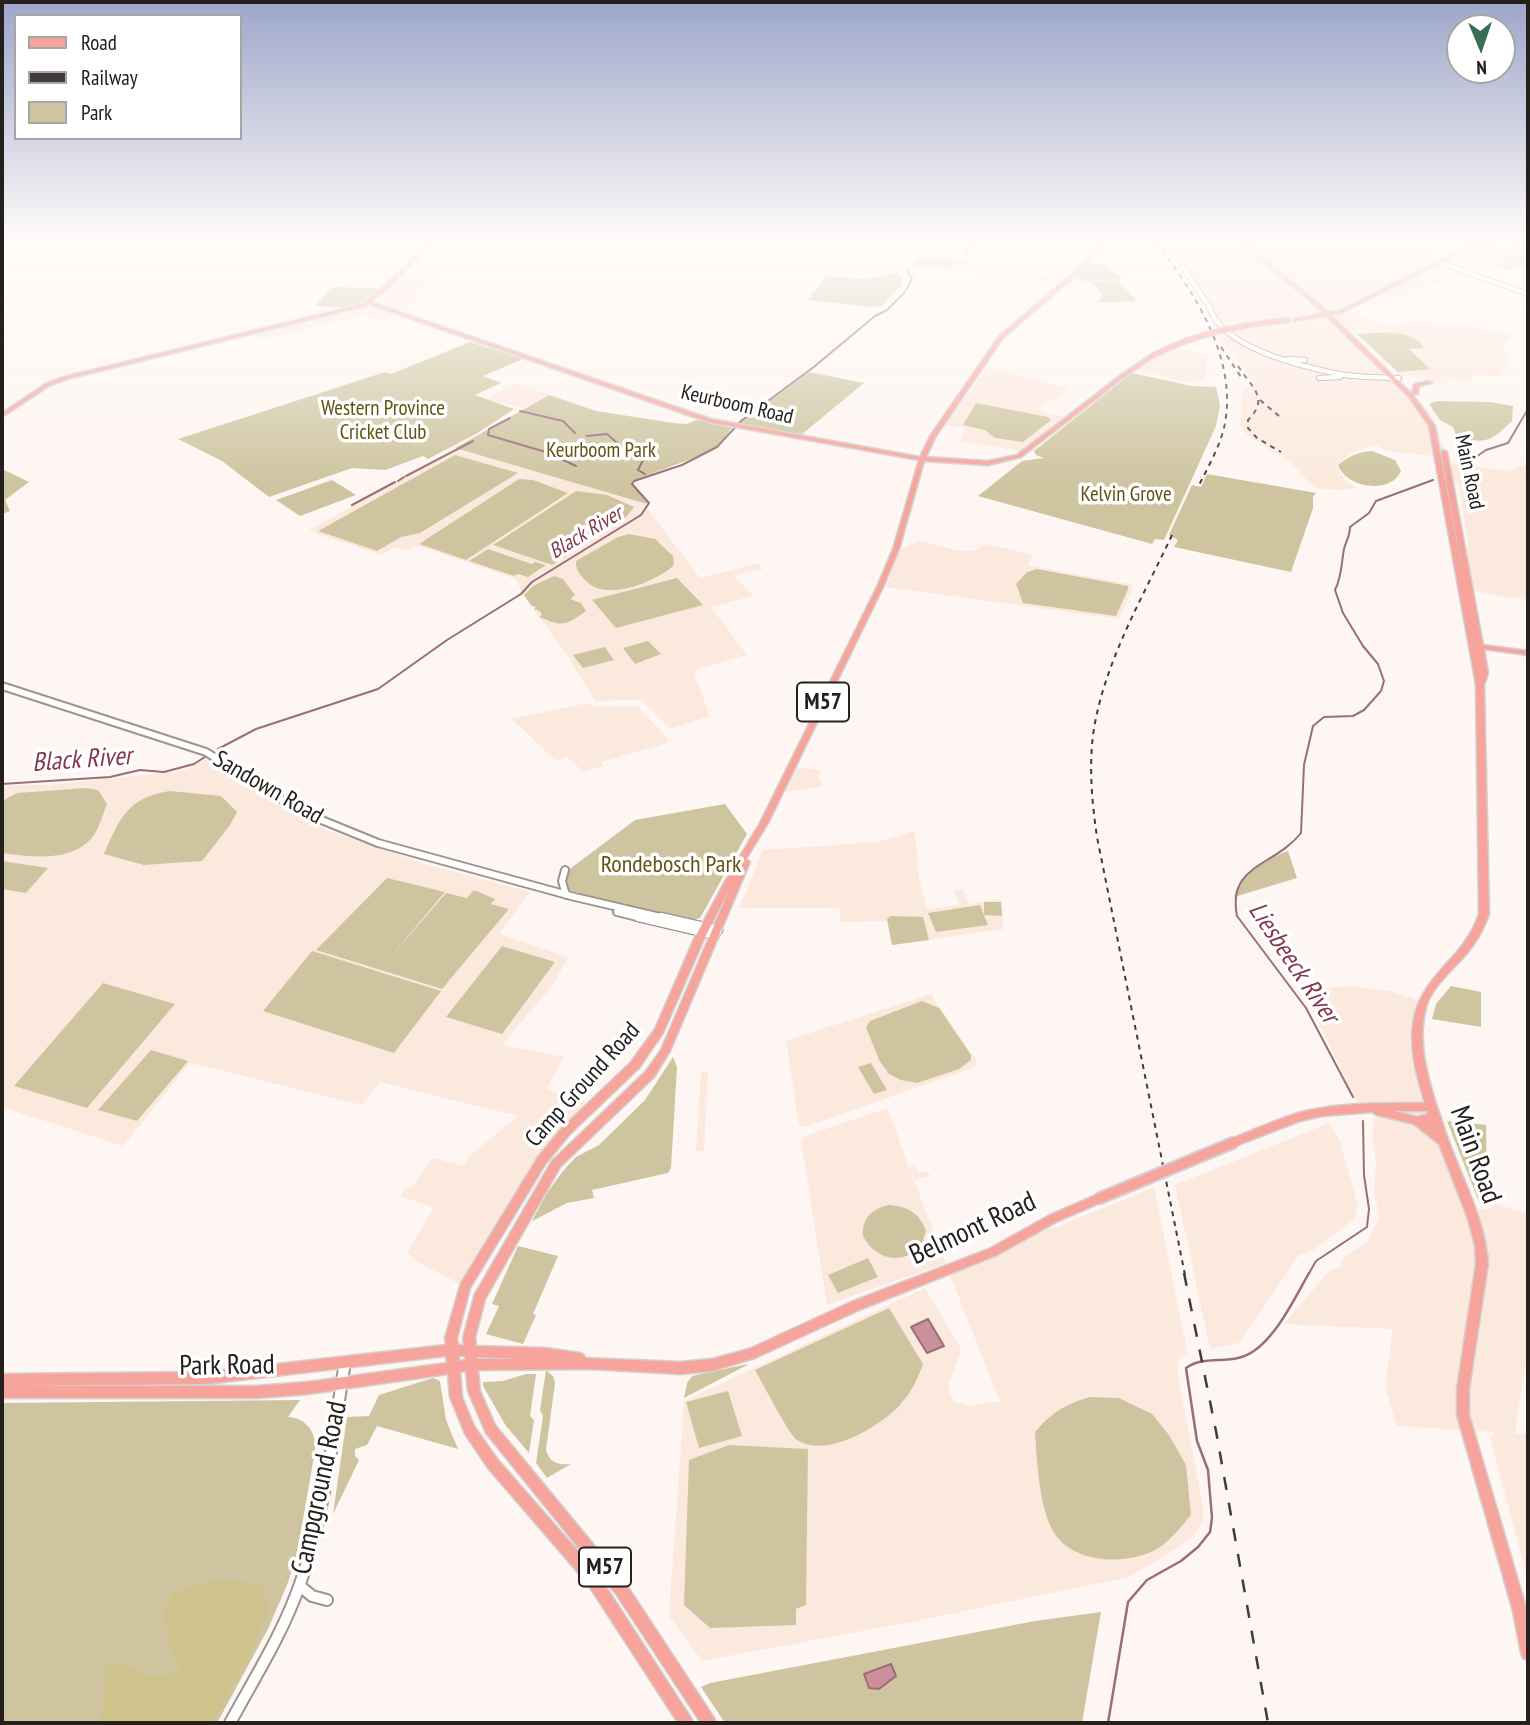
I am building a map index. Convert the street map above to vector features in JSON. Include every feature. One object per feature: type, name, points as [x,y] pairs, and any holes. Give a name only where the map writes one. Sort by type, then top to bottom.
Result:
[{"type":"main road","points":[[2,415],[47,385],[62,379],[289,322]]},
{"type":"main road","name":"Keurboom Road","points":[[427,322],[696,417],[926,457]]},
{"type":"main road","name":"M57","points":[[926,457],[942,424],[1000,337],[1017,322]]},
{"type":"main road","points":[[926,457],[993,462],[1021,455],[1124,375],[1183,339],[1231,326],[1264,322]]},
{"type":"main road","name":"Main Road","points":[[1337,322],[1415,394],[1432,414],[1442,440],[1475,646]]},
{"type":"main road","name":"Main Road","points":[[1394,377],[1420,407],[1435,435],[1475,646],[1484,674],[1480,685],[1484,914],[1479,930],[1431,988],[1420,1012],[1418,1058],[1433,1112],[1482,1251],[1463,1389],[1463,1416],[1520,1611],[1528,1653]]},
{"type":"main road","points":[[1415,394],[1416,385],[1429,383]]},
{"type":"main road","name":"Camp Ground Road","points":[[468,1350],[471,1324],[479,1298],[556,1164],[650,1074],[665,1051],[751,847],[880,587],[926,457]]},
{"type":"main road","points":[[1475,646],[1528,653]]},
{"type":"main road","name":"Camp Ground Road","points":[[450,1350],[457,1306],[476,1266],[542,1160],[566,1131],[635,1065],[652,1042],[668,1014],[704,930],[732,876],[751,847]]},
{"type":"main road","points":[[597,1126],[600,1114],[595,1106],[621,1104]]},
{"type":"main road","name":"Belmont Road","points":[[1372,1110],[1384,1107],[1433,1112]]},
{"type":"main road","name":"Belmont Road","points":[[452,1367],[591,1363],[680,1368],[740,1358],[855,1307],[993,1252],[1063,1214],[1305,1115],[1333,1110],[1372,1110],[1417,1121],[1433,1112]]},
{"type":"main road","points":[[1417,1121],[1443,1141]]},
{"type":"main road","name":"M57","points":[[450,1350],[459,1408],[480,1447],[592,1578],[686,1723]]},
{"type":"main road","name":"Belmont Road","points":[[450,1350],[546,1353],[574,1357],[591,1363]]},
{"type":"main road","name":"Park Road","points":[[2,1380],[206,1378],[450,1350]]},
{"type":"main road","name":"M57","points":[[468,1350],[474,1391],[490,1429],[607,1569],[709,1723]]},
{"type":"main road","name":"Park Road","points":[[2,1392],[257,1392],[452,1367]]},
{"type":"street","points":[[1217,322],[1231,334],[1274,357],[1327,372],[1361,376]]},
{"type":"street","points":[[1274,357],[1305,360]]},
{"type":"street","points":[[1327,372],[1394,377]]},
{"type":"street","points":[[1319,378],[1394,377]]},
{"type":"street","name":"Sandown Road","points":[[2,686],[206,752],[302,812],[378,843],[716,933]]},
{"type":"street","points":[[565,870],[562,881],[566,895]]},
{"type":"street","name":"Campground Road","points":[[230,1723],[281,1629],[300,1586],[313,1542],[345,1362]]},
{"type":"street","points":[[300,1586],[312,1596],[327,1600]]},
{"type":"shaded area","points":[[294,322],[333,322],[261,340],[252,333]]},
{"type":"shaded area","points":[[1280,322],[1378,322],[1386,326],[1350,332],[1429,411],[1439,431],[1445,457],[1386,451],[1376,445],[1353,452],[1336,465],[1344,479],[1356,488],[1315,488],[1290,462],[1247,435],[1240,425],[1243,390],[1254,384],[1234,354],[1221,343],[1217,332]]},
{"type":"shaded area","points":[[1400,324],[1467,326],[1515,335],[1504,345],[1509,362],[1500,377],[1476,375],[1468,383],[1450,378],[1443,385],[1399,374],[1355,333]]},
{"type":"shaded area","points":[[1170,346],[1207,356],[1207,376],[1195,384],[1131,369]]},
{"type":"shaded area","points":[[987,367],[1069,388],[1055,399],[1042,404],[1038,411],[1064,416],[1021,451],[960,441],[967,428],[945,425]]},
{"type":"shaded area","points":[[518,383],[549,395],[522,408],[486,399]]},
{"type":"shaded area","points":[[455,448],[647,504],[649,511],[700,578],[758,563],[763,569],[734,576],[753,596],[711,607],[747,655],[697,669],[694,674],[710,716],[671,729],[641,700],[595,701],[568,656],[523,595],[516,579],[419,546],[407,550],[395,547],[381,555],[308,531]]},
{"type":"shaded area","points":[[1446,462],[1506,471],[1520,466],[1528,467],[1528,600],[1467,590],[1468,544],[1459,483],[1450,482]]},
{"type":"shaded area","points":[[919,541],[959,551],[974,551],[985,544],[1034,555],[1028,565],[1134,585],[1119,619],[886,587],[899,550]]},
{"type":"shaded area","points":[[587,703],[596,707],[638,707],[668,739],[667,743],[602,762],[602,766],[583,772],[567,757],[556,761],[512,719]]},
{"type":"shaded area","points":[[207,759],[326,830],[425,864],[530,892],[499,934],[569,957],[551,987],[502,1045],[564,1057],[546,1089],[586,1101],[465,1287],[418,1262],[407,1253],[434,1208],[400,1196],[407,1187],[411,1188],[433,1158],[463,1166],[468,1157],[518,1116],[380,1082],[362,1105],[190,1063],[123,1146],[2,1107],[2,786],[59,784],[182,771]]},
{"type":"shaded area","points":[[792,767],[820,770],[819,778],[823,786],[779,793]]},
{"type":"shaded area","points":[[915,831],[919,878],[927,910],[959,905],[954,890],[963,889],[969,904],[1001,899],[1004,929],[892,945],[887,921],[840,922],[839,908],[739,908],[763,850],[877,842]]},
{"type":"shaded area","points":[[1356,987],[1390,991],[1423,1002],[1418,1049],[1469,1210],[1490,1209],[1495,1204],[1528,1213],[1528,1349],[1515,1433],[1528,1434],[1528,1580],[1490,1438],[1495,1432],[1397,1426],[1385,1386],[1393,1329],[1284,1324],[1330,1270],[1341,1267],[1343,1258],[1368,1241],[1379,1217],[1374,1191],[1376,1163],[1372,1135],[1375,1119],[1372,1110],[1362,1110],[1355,1099],[1302,988]]},
{"type":"shaded area","points":[[931,994],[977,1062],[975,1067],[805,1127],[799,1125],[786,1042],[788,1040]]},
{"type":"shaded area","points":[[701,1072],[708,1072],[704,1151],[696,1151]]},
{"type":"shaded area","points":[[888,1108],[909,1168],[915,1166],[919,1173],[927,1171],[930,1176],[915,1180],[910,1170],[946,1263],[827,1305],[801,1140],[805,1136]]},
{"type":"shaded area","points":[[1329,1123],[1340,1141],[1358,1206],[1354,1220],[1315,1249],[1299,1255],[1239,1343],[1210,1349],[1175,1185]]},
{"type":"shaded area","points":[[1154,1187],[1188,1354],[1180,1357],[1177,1370],[1204,1512],[1201,1525],[1193,1536],[1129,1577],[702,1661],[669,1616],[684,1401],[925,1288],[961,1349],[948,1387],[953,1401],[970,1406],[1000,1401],[948,1270],[1034,1231],[1057,1227]]},
{"type":"shaded area","points":[[928,1319],[944,1346],[927,1353],[911,1327]]},
{"type":"shaded area","points":[[235,1581],[261,1584],[268,1610],[250,1654],[212,1723],[98,1723],[104,1704],[106,1669],[117,1662],[156,1677],[172,1674],[181,1668],[170,1645],[163,1609],[172,1594],[203,1582]]},
{"type":"shaded area","points":[[891,1664],[896,1676],[879,1689],[869,1688],[864,1674]]},
{"type":"green space","points":[[1385,332],[1411,337],[1425,348],[1409,349],[1430,369],[1398,372],[1357,334]]},
{"type":"green space","name":"Western Province Cricket Club","points":[[470,342],[523,359],[483,376],[501,383],[475,395],[514,409],[476,434],[428,459],[423,456],[385,470],[352,468],[269,497],[222,461],[178,439],[385,372],[391,374]]},
{"type":"green space","points":[[809,372],[864,383],[801,435],[740,423]]},
{"type":"green space","name":"Kelvin Grove","points":[[1132,373],[1192,386],[1216,387],[1220,405],[1216,426],[1164,540],[1155,539],[1152,544],[978,496],[1022,461],[1044,458],[1036,455],[1034,451]]},
{"type":"green space","name":"Keurboom Park","points":[[549,395],[596,411],[674,423],[687,424],[696,420],[732,427],[722,442],[707,453],[632,481],[632,485],[645,498],[647,504],[455,448]]},
{"type":"green space","points":[[1437,401],[1490,402],[1513,406],[1512,421],[1487,440],[1457,437],[1453,427],[1440,420],[1429,404]]},
{"type":"green space","points":[[976,403],[1048,417],[1051,420],[1023,442],[995,438],[985,430],[963,425]]},
{"type":"green space","points":[[1372,451],[1395,460],[1401,471],[1396,479],[1379,486],[1369,486],[1350,479],[1338,465],[1354,455]]},
{"type":"green space","points":[[455,455],[518,473],[420,533],[401,537],[377,551],[318,531]]},
{"type":"green space","points":[[2,469],[29,482],[5,500],[10,511],[2,514]]},
{"type":"green space","points":[[1207,474],[1316,493],[1291,572],[1174,547],[1178,540],[1169,535],[1192,485],[1201,487]]},
{"type":"green space","points":[[519,479],[533,480],[568,493],[466,560],[419,544]]},
{"type":"green space","points":[[332,480],[356,495],[300,516],[276,500]]},
{"type":"green space","points":[[576,491],[607,495],[634,507],[626,517],[552,565],[493,545]]},
{"type":"green space","points":[[629,534],[655,539],[673,556],[674,565],[655,578],[630,588],[605,590],[594,587],[585,580],[578,572],[576,561],[618,537]]},
{"type":"green space","points":[[488,549],[532,564],[535,562],[546,565],[528,577],[518,574],[514,576],[469,561]]},
{"type":"green space","points":[[1037,569],[1128,586],[1128,589],[1116,616],[1023,603],[1016,584],[1027,572]]},
{"type":"green space","points":[[554,576],[563,579],[575,595],[570,599],[581,603],[586,611],[564,623],[539,617],[542,615],[540,611],[534,609],[536,607],[531,605],[524,595],[533,586]]},
{"type":"green space","points":[[677,578],[703,605],[616,628],[592,600]]},
{"type":"green space","points":[[648,641],[661,654],[635,664],[623,648]]},
{"type":"green space","points":[[605,647],[614,660],[583,668],[573,655]]},
{"type":"green space","points":[[87,788],[98,790],[107,804],[94,835],[85,844],[64,854],[51,856],[2,853],[4,800],[17,793]]},
{"type":"green space","points":[[170,791],[221,796],[237,812],[202,861],[144,865],[104,854],[120,820],[135,804],[144,798]]},
{"type":"green space","name":"Rondebosch Park","points":[[725,804],[747,834],[700,918],[656,915],[569,890],[564,886],[564,875],[571,868],[635,820]]},
{"type":"green space","points":[[1288,851],[1297,878],[1234,897],[1247,874],[1271,858]]},
{"type":"green space","points":[[2,861],[48,868],[26,893],[2,889]]},
{"type":"green space","points":[[387,878],[445,892],[387,961],[446,893],[467,898],[474,890],[495,899],[491,904],[509,909],[442,989],[316,950]]},
{"type":"green space","points":[[984,902],[1001,902],[1002,916],[984,915]]},
{"type":"green space","points":[[980,905],[988,925],[936,932],[928,913]]},
{"type":"green space","points":[[891,916],[923,917],[929,940],[892,945],[887,919]]},
{"type":"green space","points":[[502,946],[555,962],[502,1034],[446,1017]]},
{"type":"green space","points":[[312,951],[441,991],[394,1053],[263,1011]]},
{"type":"green space","points":[[103,983],[175,1004],[87,1108],[14,1086]]},
{"type":"green space","points":[[1451,986],[1481,992],[1481,1027],[1432,1019],[1436,1004]]},
{"type":"green space","points":[[922,1001],[939,1008],[971,1055],[971,1060],[959,1069],[917,1083],[889,1074],[879,1060],[866,1027],[870,1021]]},
{"type":"green space","points":[[151,1050],[188,1061],[137,1121],[98,1110]]},
{"type":"green space","points":[[673,1057],[677,1067],[671,1168],[668,1173],[592,1190],[594,1198],[567,1203],[532,1221],[563,1171],[576,1157],[599,1145],[645,1100]]},
{"type":"green space","points":[[871,1063],[887,1090],[874,1094],[858,1067]]},
{"type":"green space","points":[[1447,1121],[1486,1125],[1487,1204],[1479,1202]]},
{"type":"green space","points":[[889,1205],[902,1207],[920,1219],[926,1231],[921,1247],[914,1253],[897,1258],[882,1255],[868,1244],[863,1236],[864,1224],[869,1215]]},
{"type":"green space","points":[[518,1246],[558,1256],[523,1344],[486,1334],[499,1306],[492,1304]]},
{"type":"green space","points":[[868,1258],[878,1277],[838,1293],[828,1275]]},
{"type":"green space","points":[[889,1308],[923,1364],[907,1396],[879,1423],[851,1438],[822,1446],[797,1440],[755,1370]]},
{"type":"green space","points":[[748,1364],[684,1398],[687,1383],[692,1376]]},
{"type":"green space","points":[[546,1370],[553,1376],[555,1383],[546,1450],[555,1462],[571,1464],[547,1478],[536,1463]]},
{"type":"green space","points":[[536,1374],[530,1416],[534,1420],[529,1453],[506,1426],[483,1386],[483,1382],[503,1381]]},
{"type":"green space","points":[[433,1378],[440,1381],[446,1420],[458,1449],[377,1426],[367,1445],[355,1449],[355,1456],[359,1460],[333,1514],[347,1417],[369,1416],[379,1395]]},
{"type":"green space","points":[[728,1391],[742,1436],[699,1448],[686,1402]]},
{"type":"green space","points":[[1090,1397],[1119,1398],[1152,1414],[1169,1435],[1186,1465],[1191,1515],[1166,1542],[1146,1554],[1133,1558],[1104,1559],[1078,1553],[1057,1537],[1046,1515],[1040,1487],[1035,1432],[1060,1410]]},
{"type":"green space","points":[[300,1400],[288,1417],[307,1425],[316,1445],[296,1559],[268,1629],[217,1723],[2,1723],[2,1403]]},
{"type":"green space","points":[[729,1445],[808,1449],[806,1605],[796,1609],[796,1625],[710,1628],[684,1605],[689,1460]]},
{"type":"green space","points":[[1101,1612],[1082,1723],[725,1723],[701,1687],[710,1683],[1035,1621]]},
{"type":"waterway","name":"Black River","points":[[218,749],[256,729],[378,689],[447,640],[521,594],[532,582],[641,515],[649,503],[632,484],[634,481],[682,465],[717,447],[741,421],[815,366],[867,322]]},
{"type":"waterway","name":"Liesbeeck River","points":[[1466,464],[1486,450],[1508,443],[1528,409]]},
{"type":"waterway","points":[[520,411],[563,421],[575,433]]},
{"type":"waterway","points":[[510,418],[489,429],[488,435],[549,453]]},
{"type":"waterway","points":[[587,436],[607,434],[631,455],[643,460],[638,470],[645,474]]},
{"type":"waterway","points":[[406,476],[473,441]]},
{"type":"waterway","points":[[557,457],[576,466]]},
{"type":"waterway","points":[[398,481],[404,477]]},
{"type":"waterway","name":"Liesbeeck River","points":[[1353,1097],[1306,1008],[1237,916],[1236,899],[1239,886],[1246,876],[1301,833],[1304,765],[1313,726],[1324,717],[1353,716],[1364,710],[1381,691],[1384,681],[1378,664],[1363,646],[1343,613],[1335,590],[1350,527],[1369,513],[1376,501],[1433,480]]},
{"type":"waterway","points":[[352,505],[395,482]]},
{"type":"waterway","name":"Black River","points":[[2,784],[110,777],[140,770],[164,772],[194,764],[205,757]]},
{"type":"waterway","name":"Liesbeeck River","points":[[1308,1275],[1316,1261],[1367,1227],[1369,1209],[1364,1175],[1363,1121]]},
{"type":"waterway","name":"Liesbeeck River","points":[[1108,1723],[1128,1602],[1147,1580],[1181,1561],[1198,1547],[1210,1532],[1212,1518],[1208,1470],[1197,1441],[1186,1368],[1205,1361],[1232,1359],[1250,1354],[1280,1323],[1309,1273]]},
{"type":"railway","points":[[1198,487],[1223,431],[1227,398],[1225,374],[1207,322]]},
{"type":"railway","points":[[1221,347],[1241,377]]},
{"type":"railway","points":[[1238,366],[1258,399],[1258,405],[1248,420],[1248,428],[1257,438],[1281,452]]},
{"type":"railway","points":[[1260,400],[1279,416]]},
{"type":"railway","points":[[1172,535],[1125,632],[1105,683],[1093,735],[1091,773],[1097,837],[1185,1275]]},
{"type":"railway","points":[[1184,1273],[1216,1431],[1268,1723]]}]
